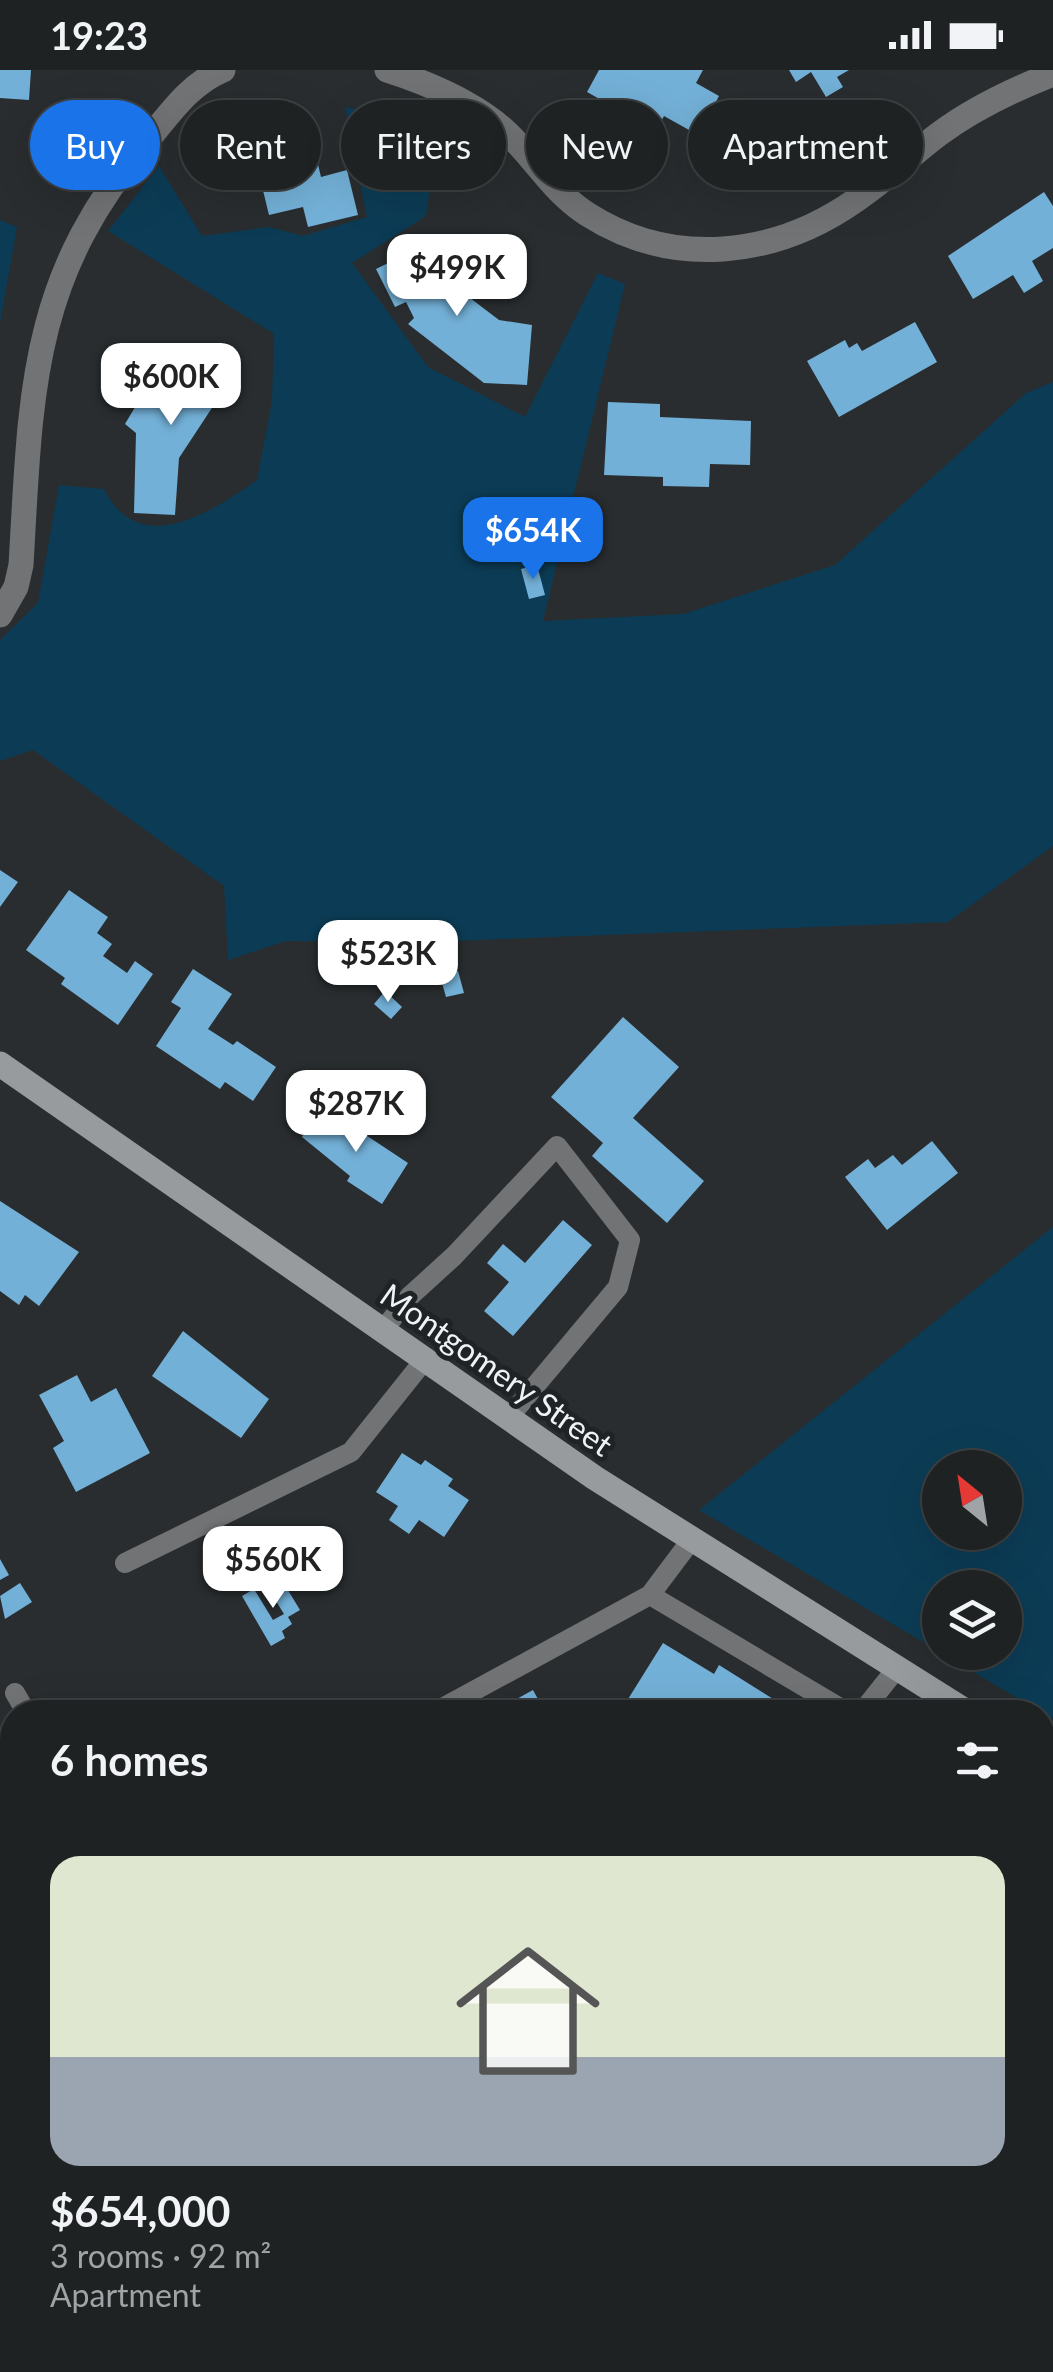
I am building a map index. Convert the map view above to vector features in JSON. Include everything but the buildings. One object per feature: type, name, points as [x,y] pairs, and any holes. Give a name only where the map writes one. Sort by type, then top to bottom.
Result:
[{"type":"main road","name":"Montgomery Street","points":[[0,1064],[510,1418],[692,1539],[948,1700]]},
{"type":"street","points":[[387,70],[446,92],[502,128],[564,197],[610,228],[661,245],[712,251],[764,245],[813,227],[858,199],[978,108],[1053,74]]},
{"type":"street","points":[[0,615],[21,565],[34,394],[50,302],[78,240],[114,182],[208,73]]},
{"type":"lane","points":[[384,1329],[410,1296],[454,1256],[557,1146],[630,1240],[618,1288],[510,1418]]},
{"type":"lane","points":[[125,1563],[351,1452],[426,1358]]},
{"type":"lane","points":[[457,1700],[650,1595],[692,1539]]},
{"type":"lane","points":[[650,1595],[827,1700]]},
{"type":"lane","points":[[871,1700],[896,1668]]},
{"type":"lane","points":[[16,1693],[20,1700]]},
{"type":"shaded area","points":[[160,168],[202,236],[269,227],[303,236],[367,217],[362,190],[430,190],[426,216],[352,263],[428,367],[525,417],[598,273],[625,284],[543,621],[683,614],[835,565],[1026,393],[1053,382],[1053,846],[948,922],[424,942],[286,941],[228,960],[224,886],[33,750],[0,761],[0,640],[38,603],[59,485],[104,489],[119,510],[137,522],[156,526],[198,516],[257,480],[272,401],[274,334],[108,231],[140,190],[160,190]]},
{"type":"shaded area","points":[[0,220],[17,227],[0,323]]},
{"type":"shaded area","points":[[1053,1227],[1053,1700],[1021,1700],[970,1670],[1022,1670],[1022,1570],[922,1570],[922,1641],[699,1510]]}]
